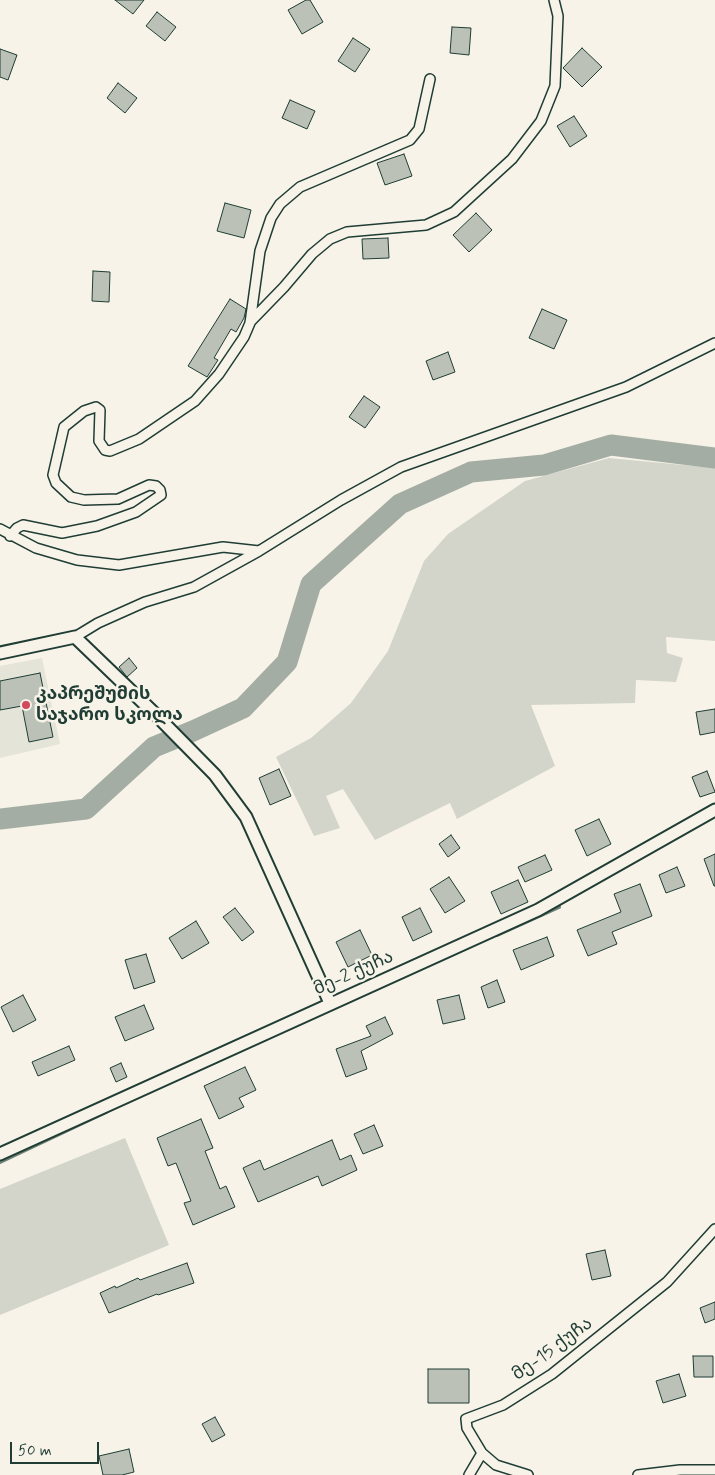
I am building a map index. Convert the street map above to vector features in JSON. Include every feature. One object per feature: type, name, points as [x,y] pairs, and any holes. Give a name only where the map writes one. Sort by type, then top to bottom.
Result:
[{"type":"street","points":[[250,323],[312,254],[330,239],[347,232],[426,225],[454,212],[512,159],[541,121],[555,86],[558,16],[554,0]]},
{"type":"street","points":[[10,536],[17,528],[23,525],[62,534],[97,526],[136,512],[161,495],[160,490],[156,486],[149,484],[118,500],[84,500],[71,497],[56,483],[53,475],[64,427],[84,411],[96,407],[100,410],[99,440],[105,450],[110,451],[139,439],[195,401],[219,374],[244,337],[250,323],[260,251],[271,218],[280,204],[300,187],[410,140],[419,129],[430,79]]},
{"type":"street","points":[[0,653],[75,637],[98,623],[145,602],[194,587],[259,551],[341,500],[401,466],[626,387],[715,343]]},
{"type":"street","points":[[0,530],[36,548],[77,560],[119,565],[223,547],[259,551]]},
{"type":"street","points":[[75,637],[215,775],[246,817],[330,1004]]},
{"type":"street","name":"მე-2 ქუჩა","points":[[0,1154],[189,1070],[538,910],[715,810]]},
{"type":"street","name":"მე-15 ქუჩა","points":[[528,1475],[496,1465],[482,1453],[467,1428],[466,1419],[504,1405],[552,1374],[667,1282],[715,1230]]},
{"type":"street","points":[[469,1475],[482,1453]]},
{"type":"street","points":[[638,1475],[680,1470],[715,1470]]},
{"type":"shaded area","points":[[609,458],[715,468],[715,641],[666,637],[667,653],[683,658],[676,682],[636,680],[635,703],[531,705],[555,766],[457,819],[450,803],[375,840],[343,789],[326,796],[340,828],[314,836],[276,757],[311,738],[351,703],[388,651],[424,561],[448,534],[525,481]]},
{"type":"shaded area","name":"კაპრეშუმის საჯარო სკოლა","points":[[42,658],[60,744],[0,758],[0,666]]},
{"type":"shaded area","points":[[125,1138],[169,1245],[0,1315],[0,1189]]},
{"type":"building","points":[[115,0],[144,0],[133,14]]},
{"type":"building","points":[[306,0],[310,0],[323,22],[302,34],[288,10]]},
{"type":"building","points":[[157,12],[176,27],[165,41],[146,26]]},
{"type":"building","points":[[452,27],[471,28],[469,55],[450,53]]},
{"type":"building","points":[[353,38],[370,49],[355,72],[338,61]]},
{"type":"building","points":[[582,48],[602,67],[582,87],[563,68]]},
{"type":"building","points":[[0,49],[17,55],[8,80],[0,77]]},
{"type":"building","points":[[118,83],[137,98],[125,113],[107,98]]},
{"type":"building","points":[[290,100],[315,111],[307,129],[282,118]]},
{"type":"building","points":[[574,116],[587,136],[570,147],[557,126]]},
{"type":"building","points":[[404,154],[412,176],[385,185],[377,163]]},
{"type":"building","points":[[225,203],[251,210],[244,238],[217,231]]},
{"type":"building","points":[[476,213],[492,230],[469,252],[453,235]]},
{"type":"building","points":[[388,238],[389,258],[363,259],[362,239]]},
{"type":"building","points":[[93,271],[110,272],[109,302],[92,301]]},
{"type":"building","points":[[230,299],[246,309],[244,318],[236,332],[231,329],[214,358],[218,360],[207,377],[188,366]]},
{"type":"building","points":[[542,309],[567,320],[554,349],[529,338]]},
{"type":"building","points":[[448,352],[455,372],[433,380],[426,361]]},
{"type":"building","points":[[364,396],[380,407],[365,428],[349,417]]},
{"type":"building","points":[[129,658],[137,668],[127,677],[119,667]]},
{"type":"building","points":[[40,673],[53,737],[29,742],[22,706],[0,710],[0,681]]},
{"type":"building","points":[[715,709],[715,732],[700,735],[696,712]]},
{"type":"building","points":[[279,769],[291,796],[270,805],[259,778]]},
{"type":"building","points":[[707,771],[715,792],[700,797],[692,777]]},
{"type":"building","points":[[599,819],[611,844],[587,856],[575,830]]},
{"type":"building","points":[[451,835],[460,848],[448,857],[439,844]]},
{"type":"building","points":[[715,854],[715,886],[714,886],[704,859]]},
{"type":"building","points":[[545,855],[552,870],[525,882],[518,867]]},
{"type":"building","points":[[677,867],[685,886],[666,893],[659,875]]},
{"type":"building","points":[[449,877],[465,901],[445,913],[430,889]]},
{"type":"building","points":[[518,880],[528,902],[501,914],[491,892]]},
{"type":"building","points":[[640,884],[652,916],[612,932],[617,944],[588,956],[577,930],[621,912],[614,894]]},
{"type":"building","points":[[235,908],[254,932],[242,941],[223,917]]},
{"type":"building","points":[[420,908],[432,932],[413,941],[402,917]]},
{"type":"building","points":[[196,921],[209,943],[182,959],[169,938]]},
{"type":"building","points":[[360,930],[372,955],[348,967],[336,942]]},
{"type":"building","points":[[547,937],[554,956],[521,970],[513,950]]},
{"type":"building","points":[[146,954],[155,982],[134,989],[125,960]]},
{"type":"building","points":[[497,980],[505,1002],[488,1008],[481,987]]},
{"type":"building","points":[[23,995],[36,1020],[13,1032],[1,1007]]},
{"type":"building","points":[[459,995],[465,1019],[443,1024],[437,1000]]},
{"type":"building","points":[[144,1005],[154,1029],[125,1041],[115,1017]]},
{"type":"building","points":[[385,1017],[393,1034],[361,1051],[367,1069],[346,1077],[336,1049],[371,1036],[366,1026]]},
{"type":"building","points":[[69,1046],[75,1060],[38,1076],[32,1062]]},
{"type":"building","points":[[121,1063],[127,1077],[116,1082],[110,1068]]},
{"type":"building","points":[[245,1067],[256,1090],[239,1098],[244,1107],[219,1119],[204,1086]]},
{"type":"building","points":[[201,1119],[213,1148],[205,1151],[220,1189],[226,1186],[235,1207],[193,1225],[184,1203],[191,1201],[176,1163],[168,1166],[157,1138]]},
{"type":"building","points":[[374,1125],[383,1146],[363,1154],[354,1134]]},
{"type":"building","points":[[332,1140],[340,1160],[351,1155],[357,1170],[322,1186],[318,1176],[258,1202],[243,1168],[260,1160],[264,1170]]},
{"type":"building","points":[[605,1250],[611,1276],[592,1280],[586,1254]]},
{"type":"building","points":[[187,1263],[194,1283],[157,1294],[109,1313],[100,1293],[138,1278],[140,1280]]},
{"type":"building","points":[[715,1302],[715,1319],[705,1323],[700,1308]]},
{"type":"building","points":[[693,1356],[713,1356],[713,1377],[694,1377]]},
{"type":"building","points":[[428,1369],[469,1369],[469,1403],[428,1403]]},
{"type":"building","points":[[679,1374],[686,1396],[663,1403],[656,1381]]},
{"type":"building","points":[[215,1417],[225,1435],[212,1442],[202,1424]]},
{"type":"building","points":[[129,1449],[134,1472],[122,1475],[103,1475],[99,1456]]},
{"type":"waterway","points":[[0,819],[86,809],[154,747],[243,708],[287,662],[311,584],[400,504],[471,472],[544,465],[611,445],[715,458]]},
{"type":"waterway","points":[[497,935],[559,907]]},
{"type":"waterway","points":[[0,1162],[106,1112]]},
{"type":"place","name":"კაპრეშუმის საჯარო სკოლა","points":[[26,705]]}]
